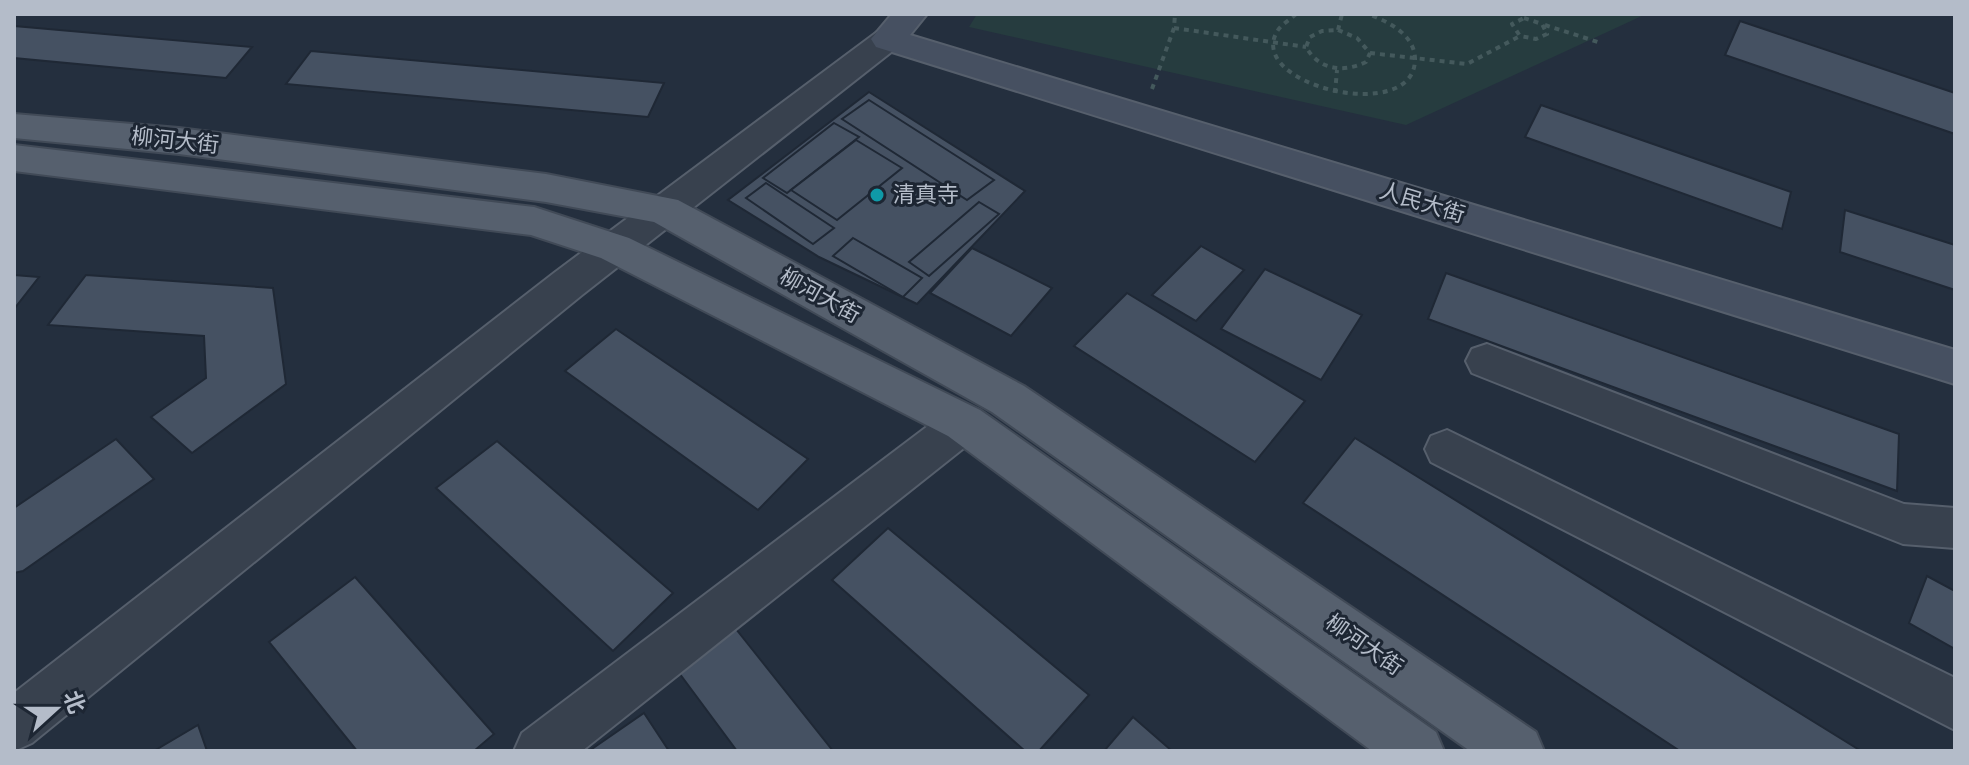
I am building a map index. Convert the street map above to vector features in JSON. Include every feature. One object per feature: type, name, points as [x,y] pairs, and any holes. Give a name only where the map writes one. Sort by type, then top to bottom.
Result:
[{"type":"main road","name":"柳河大街","points":[[14,126],[225,146],[546,188],[664,210],[1008,399],[1517,751]]},
{"type":"main road","name":"柳河大街","points":[[14,158],[534,221],[615,248],[964,423],[1417,751]]},
{"type":"street","name":"人民大街","points":[[901,24],[1151,94],[1955,339]]},
{"type":"street","name":"人民大街","points":[[901,24],[1955,367]]},
{"type":"street","points":[[14,725],[901,24]]},
{"type":"street","points":[[1487,361],[1903,524],[1955,528]]},
{"type":"street","points":[[540,751],[964,423]]},
{"type":"street","points":[[1447,449],[1955,705]]},
{"type":"path","points":[[1151,94],[1174,28],[1175,14]]},
{"type":"path","points":[[1296,14],[1277,30],[1273,40],[1274,52],[1291,74],[1335,93],[1361,96],[1395,88],[1413,70],[1415,59],[1405,36],[1393,26],[1368,14]]},
{"type":"path","points":[[1338,30],[1342,14]]},
{"type":"path","points":[[1370,53],[1467,64],[1520,36],[1543,37],[1547,34],[1533,14]]},
{"type":"path","points":[[1520,36],[1512,24],[1516,20],[1534,20],[1601,43]]},
{"type":"path","points":[[1174,28],[1306,47]]},
{"type":"path","points":[[1338,30],[1365,43],[1370,53],[1366,62],[1354,69],[1337,70],[1321,65],[1310,57],[1306,47],[1310,37],[1322,31],[1338,30]]},
{"type":"path","points":[[1335,93],[1337,70]]},
{"type":"green space","points":[[977,14],[1646,14],[1406,125],[969,27]]},
{"type":"building","points":[[1740,21],[1955,93],[1955,134],[1725,55]]},
{"type":"building","points":[[14,26],[252,47],[226,78],[14,58]]},
{"type":"building","points":[[311,51],[664,83],[648,117],[286,84]]},
{"type":"building","name":"清真寺","points":[[869,92],[1025,191],[917,304],[819,257],[728,200]]},
{"type":"building","points":[[869,100],[994,180],[967,200],[842,119]]},
{"type":"building","points":[[1541,105],[1791,192],[1782,229],[1525,137]]},
{"type":"building","points":[[834,123],[859,137],[787,193],[763,178]]},
{"type":"building","points":[[856,140],[902,168],[837,220],[791,190]]},
{"type":"building","points":[[766,183],[834,228],[813,244],[746,198]]},
{"type":"building","points":[[979,202],[999,214],[929,276],[909,262]]},
{"type":"building","points":[[1845,210],[1955,245],[1955,290],[1840,252]]},
{"type":"building","points":[[853,238],[922,278],[903,297],[833,256]]},
{"type":"building","points":[[1201,246],[1244,270],[1196,321],[1152,295]]},
{"type":"building","points":[[972,248],[1052,288],[1011,336],[930,293]]},
{"type":"building","points":[[1265,269],[1362,315],[1321,380],[1221,329]]},
{"type":"building","points":[[1446,273],[1899,434],[1897,491],[1428,319]]},
{"type":"building","points":[[14,275],[39,277],[14,309]]},
{"type":"building","points":[[86,275],[273,288],[286,384],[192,453],[151,417],[206,378],[204,336],[48,325]]},
{"type":"building","points":[[1127,293],[1305,401],[1255,462],[1074,346]]},
{"type":"building","points":[[616,329],[808,459],[758,510],[565,371]]},
{"type":"building","points":[[1355,438],[1861,751],[1680,751],[1303,503]]},
{"type":"building","points":[[116,439],[154,479],[23,571],[14,573],[14,508]]},
{"type":"building","points":[[497,441],[673,593],[613,651],[436,488]]},
{"type":"building","points":[[888,528],[1089,695],[1039,751],[1025,751],[832,580]]},
{"type":"building","points":[[1927,576],[1955,591],[1955,649],[1909,623]]},
{"type":"building","points":[[355,577],[494,734],[474,751],[357,751],[269,642]]},
{"type":"building","points":[[728,619],[833,751],[737,751],[671,662]]},
{"type":"building","points":[[644,713],[669,751],[589,751]]},
{"type":"building","points":[[1133,717],[1172,751],[1104,751]]},
{"type":"building","points":[[198,725],[207,751],[154,751]]},
{"type":"place","name":"清真寺","points":[[877,195]]}]
